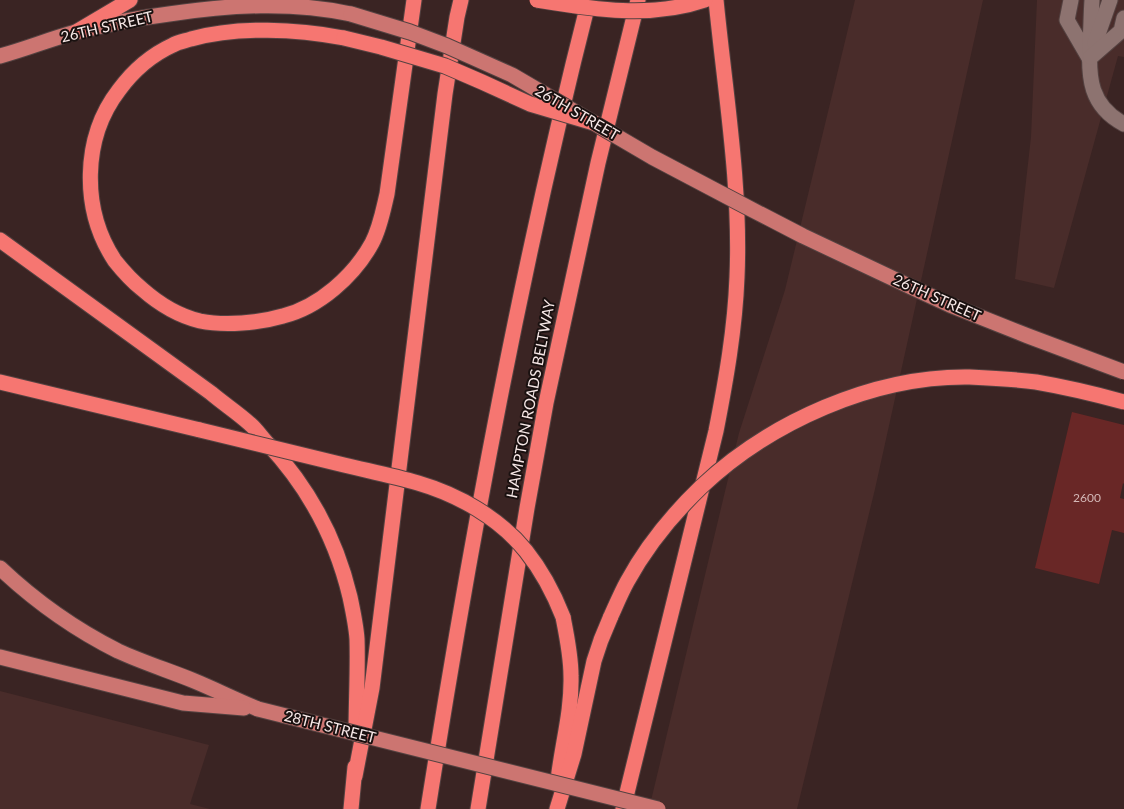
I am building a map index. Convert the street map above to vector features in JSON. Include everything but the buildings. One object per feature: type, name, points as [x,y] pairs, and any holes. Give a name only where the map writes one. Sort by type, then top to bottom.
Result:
[{"type":"highway","points":[[76,32],[130,0]]},
{"type":"highway","points":[[414,0],[387,194],[381,219],[372,243],[345,278],[313,304],[291,314],[270,320],[226,323],[201,321],[174,311],[151,298],[131,280],[115,261],[102,237],[95,214],[90,188],[94,141],[111,100],[126,81],[145,62],[173,45],[208,35],[268,30],[324,34],[381,47],[445,66],[530,104],[594,123]]},
{"type":"highway","points":[[351,809],[355,776],[372,688],[445,94],[460,0]]},
{"type":"highway","points":[[537,0],[626,12],[663,9],[705,0]]},
{"type":"highway","name":"HAMPTON ROADS BELTWAY","points":[[428,809],[489,449],[526,272],[588,0]]},
{"type":"highway","name":"HAMPTON ROADS BELTWAY","points":[[478,809],[546,403],[598,163],[638,0]]},
{"type":"highway","points":[[622,809],[716,431],[731,343],[737,277],[737,216],[732,145],[716,0]]},
{"type":"highway","points":[[0,240],[196,382],[237,414],[264,439],[300,482],[317,509],[331,538],[342,568],[354,618],[357,639],[355,776]]},
{"type":"highway","points":[[556,809],[574,754],[594,661],[601,640],[627,581],[644,555],[681,508],[724,467],[781,429],[818,410],[868,392],[904,383],[966,377],[1014,380],[1036,382],[1124,402]]},
{"type":"highway","points":[[0,382],[419,483],[460,500],[484,513],[526,551],[541,572],[564,617],[571,675],[570,702],[562,750],[556,809]]},
{"type":"main road","name":"26TH STREET","points":[[0,56],[76,32],[141,18],[210,8],[253,5],[291,6],[328,9],[351,14],[410,32],[482,61],[538,90],[652,157],[811,240],[950,305],[1124,372]]},
{"type":"main road","points":[[0,568],[19,586],[50,610],[83,632],[118,651],[154,667],[191,680],[258,710]]},
{"type":"main road","name":"28TH STREET","points":[[0,657],[184,703],[258,710],[658,809]]},
{"type":"street","points":[[1072,0],[1067,20],[1089,58]]},
{"type":"street","points":[[1092,0],[1090,77],[1094,91],[1103,107],[1116,120],[1124,124]]},
{"type":"street","points":[[1089,58],[1110,0]]},
{"type":"street","points":[[1089,58],[1121,31],[1124,18]]},
{"type":"shaded area","points":[[855,0],[983,0],[875,489],[797,809],[649,809],[739,433],[785,290]]},
{"type":"shaded area","points":[[1037,0],[1124,0],[1124,57],[1118,56],[1054,288],[1015,279],[1031,137]]},
{"type":"shaded area","points":[[0,691],[209,745],[190,804],[210,809],[0,809]]}]
